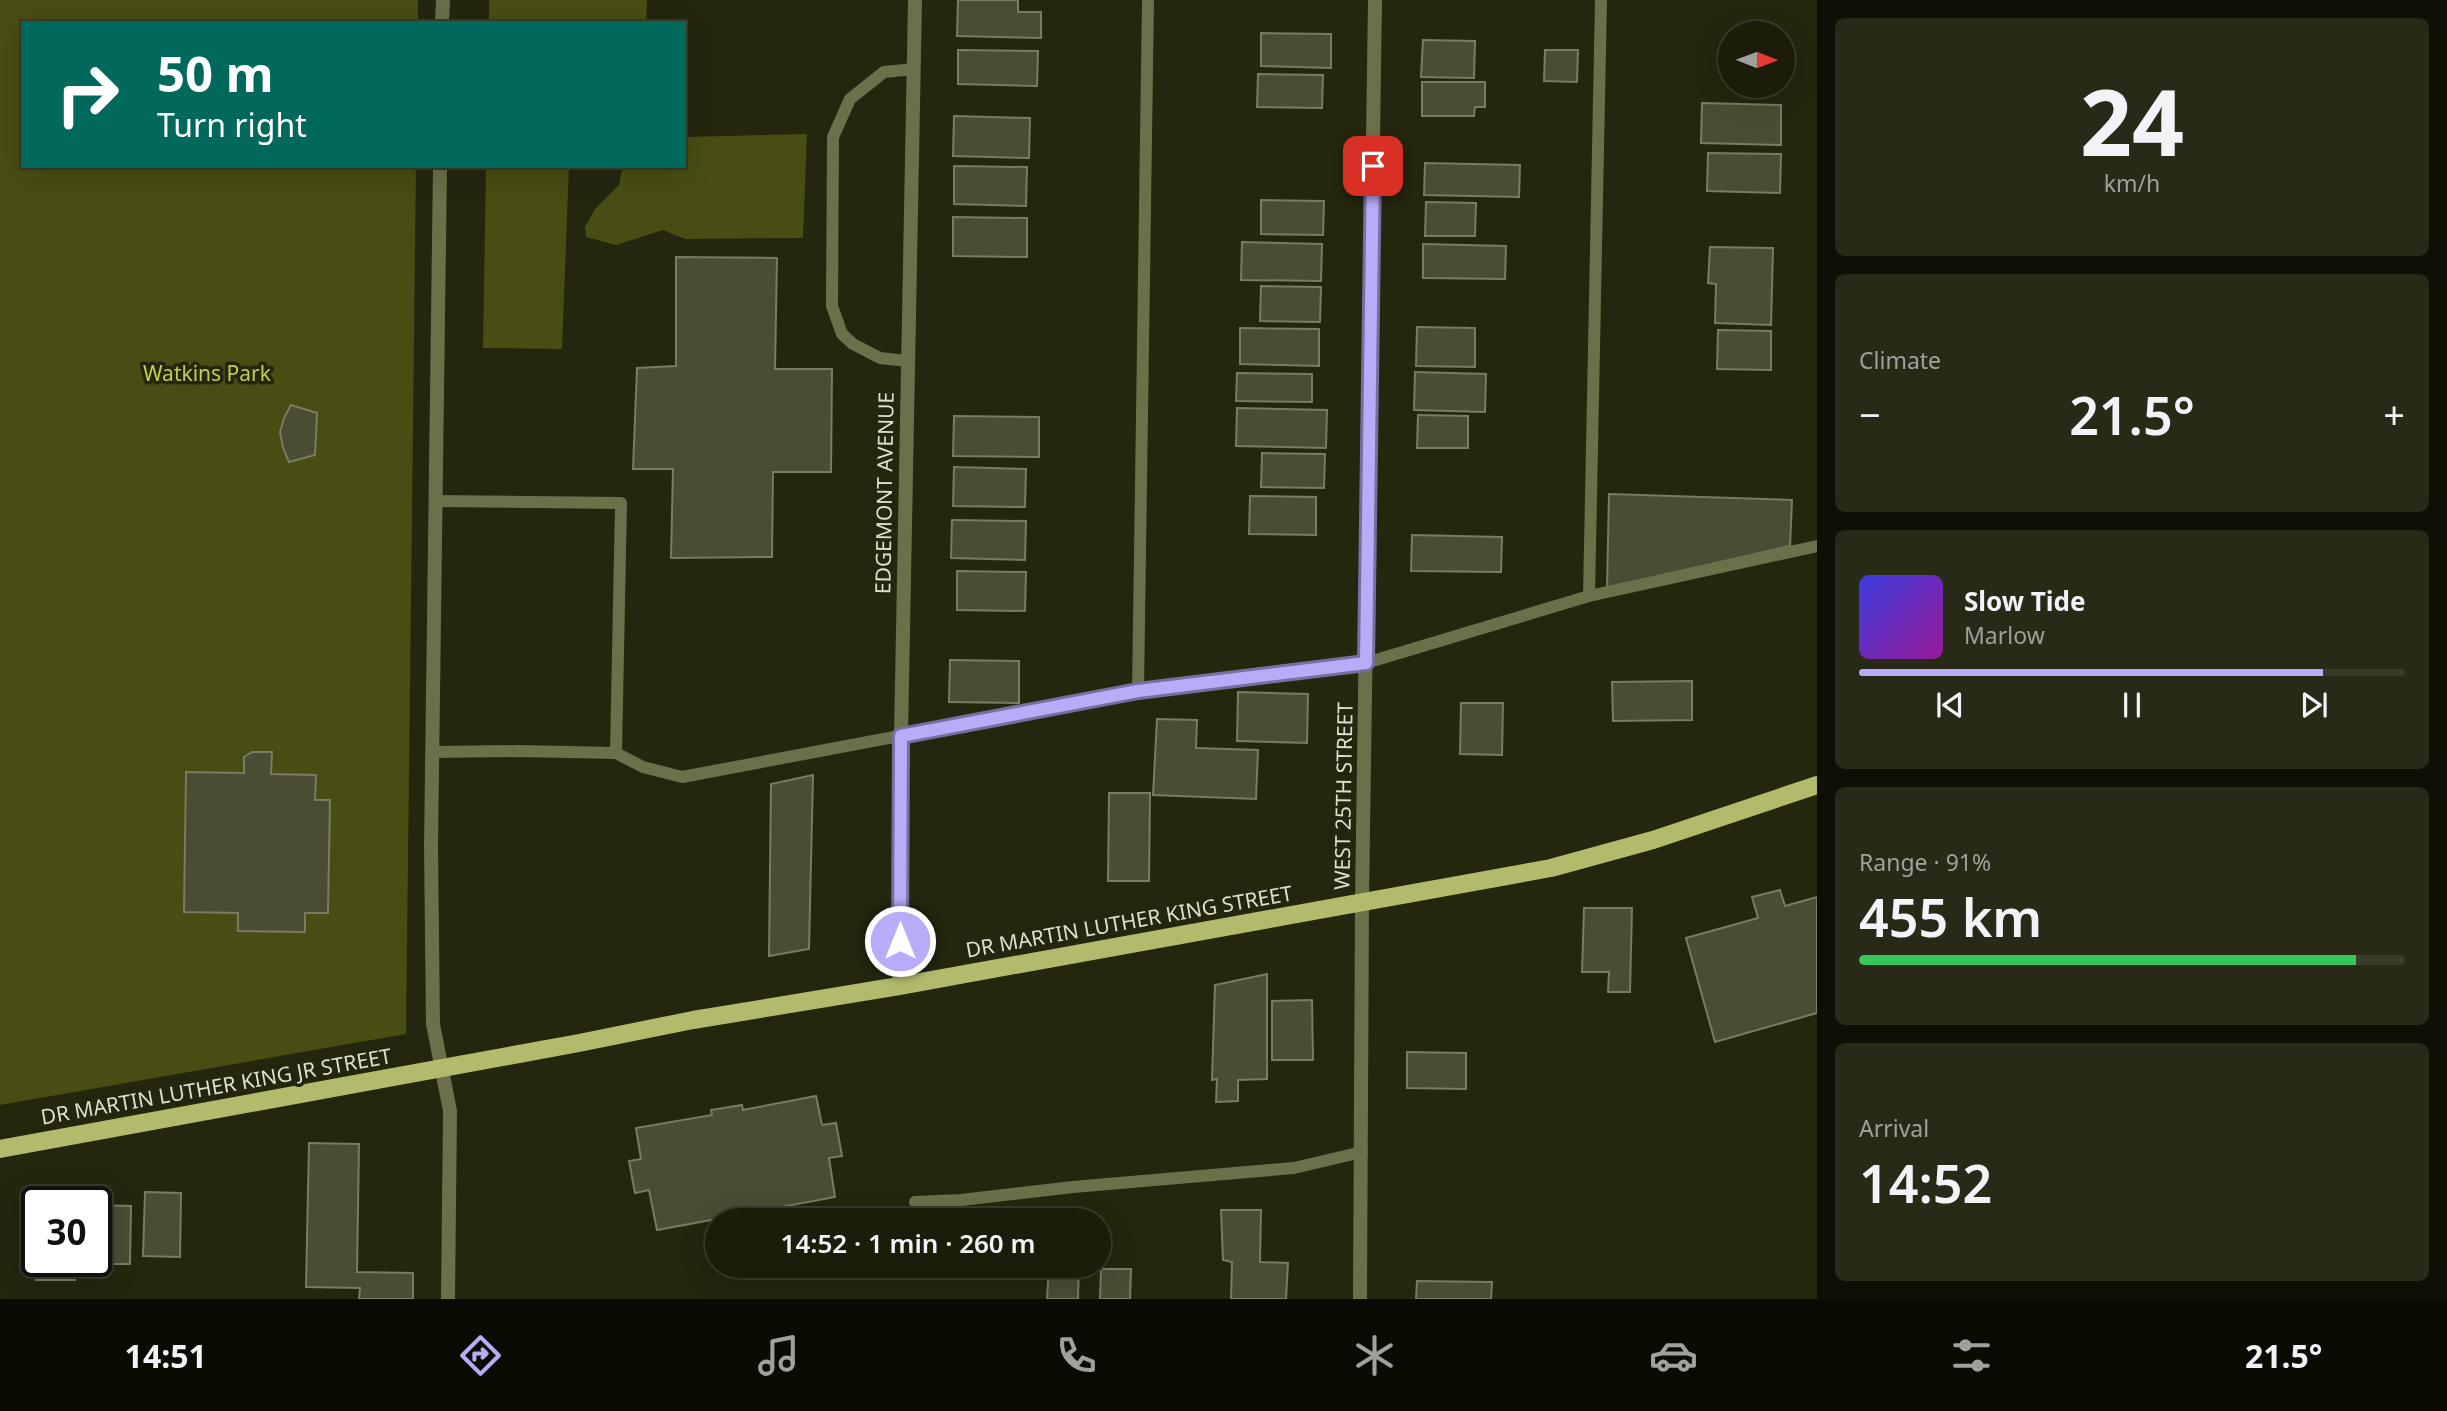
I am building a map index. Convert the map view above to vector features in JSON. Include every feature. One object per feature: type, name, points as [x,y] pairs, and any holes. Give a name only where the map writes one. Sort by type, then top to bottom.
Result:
[{"type":"main road","name":"DR MARTIN LUTHER KING STREET","points":[[441,1068],[693,1020],[899,986],[1551,868],[1615,852],[1817,785]]},
{"type":"main road","name":"DR MARTIN LUTHER KING JR STREET","points":[[0,1149],[441,1068]]},
{"type":"street","points":[[442,21],[443,0]]},
{"type":"street","name":"EDGEMONT AVENUE","points":[[899,986],[907,361],[915,0]]},
{"type":"street","name":"WEST 25TH STREET","points":[[1360,1299],[1362,902],[1375,0]]},
{"type":"street","points":[[440,168],[431,846],[433,1024],[450,1111],[449,1299]]},
{"type":"lane","points":[[1138,691],[1148,0]]},
{"type":"lane","points":[[1588,596],[1601,0]]},
{"type":"lane","points":[[907,361],[880,358],[853,344],[842,334],[832,306],[833,137],[850,99],[884,72],[914,69]]},
{"type":"lane","points":[[435,501],[621,503],[617,753]]},
{"type":"lane","points":[[434,752],[617,753],[643,767],[682,777],[1138,691],[1366,663],[1588,596],[1817,546]]},
{"type":"lane","points":[[915,1202],[961,1200],[1073,1187],[1294,1168],[1362,1152]]},
{"type":"green space","name":"Watkins Park","points":[[0,0],[418,0],[418,21],[21,21],[21,168],[416,168],[406,1034],[0,1105]]},
{"type":"green space","points":[[489,0],[647,0],[646,21],[489,21]]},
{"type":"green space","points":[[807,134],[803,238],[685,239],[663,230],[616,245],[586,237],[585,227],[595,209],[619,185],[623,168],[686,168],[686,137]]},
{"type":"green space","points":[[486,168],[569,168],[562,349],[483,348]]},
{"type":"building","points":[[958,0],[1018,0],[1018,12],[1041,12],[1041,38],[957,36]]},
{"type":"building","points":[[1261,33],[1331,34],[1331,68],[1261,66]]},
{"type":"building","points":[[1423,40],[1475,41],[1474,78],[1421,77]]},
{"type":"building","points":[[958,50],[1038,51],[1037,86],[958,84]]},
{"type":"building","points":[[1545,50],[1578,50],[1577,82],[1544,81]]},
{"type":"building","points":[[1258,74],[1323,75],[1322,108],[1257,107]]},
{"type":"building","points":[[1422,82],[1485,82],[1485,107],[1475,107],[1474,116],[1422,116]]},
{"type":"building","points":[[1702,103],[1781,105],[1781,145],[1701,143]]},
{"type":"building","points":[[954,116],[1030,118],[1029,158],[953,156]]},
{"type":"building","points":[[1708,153],[1781,154],[1780,193],[1707,191]]},
{"type":"building","points":[[1425,163],[1520,165],[1519,197],[1424,195]]},
{"type":"building","points":[[954,166],[1027,167],[1026,206],[954,204]]},
{"type":"building","points":[[1261,200],[1324,201],[1323,235],[1261,234]]},
{"type":"building","points":[[1426,202],[1476,203],[1475,236],[1425,236]]},
{"type":"building","points":[[953,217],[1027,218],[1027,257],[953,256]]},
{"type":"building","points":[[1242,242],[1322,244],[1321,281],[1241,280]]},
{"type":"building","points":[[1423,244],[1506,246],[1505,279],[1423,278]]},
{"type":"building","points":[[1710,247],[1773,248],[1771,325],[1715,323],[1716,284],[1708,283]]},
{"type":"building","points":[[676,257],[777,258],[775,369],[832,369],[831,472],[773,472],[772,557],[671,558],[673,469],[633,469],[637,368],[676,366]]},
{"type":"building","points":[[1261,286],[1321,287],[1320,322],[1260,321]]},
{"type":"building","points":[[1417,327],[1475,328],[1475,367],[1416,366]]},
{"type":"building","points":[[1240,328],[1319,329],[1319,366],[1240,364]]},
{"type":"building","points":[[1718,330],[1771,331],[1771,370],[1717,369]]},
{"type":"building","points":[[1415,372],[1486,374],[1485,412],[1414,410]]},
{"type":"building","points":[[1237,373],[1312,374],[1312,402],[1236,401]]},
{"type":"building","points":[[291,405],[317,413],[315,455],[289,462],[280,432]]},
{"type":"building","points":[[1237,408],[1327,410],[1326,448],[1236,446]]},
{"type":"building","points":[[1418,415],[1468,416],[1468,448],[1417,448]]},
{"type":"building","points":[[954,416],[1039,417],[1039,457],[953,456]]},
{"type":"building","points":[[1262,453],[1325,454],[1324,488],[1261,487]]},
{"type":"building","points":[[954,467],[1026,469],[1025,507],[953,506]]},
{"type":"building","points":[[1609,494],[1792,500],[1790,546],[1607,588]]},
{"type":"building","points":[[1250,496],[1316,497],[1316,535],[1249,534]]},
{"type":"building","points":[[952,520],[1026,521],[1025,560],[951,558]]},
{"type":"building","points":[[1412,535],[1502,537],[1501,572],[1411,571]]},
{"type":"building","points":[[957,571],[1026,572],[1025,611],[957,610]]},
{"type":"building","points":[[950,660],[1019,661],[1019,703],[949,702]]},
{"type":"building","points":[[1692,681],[1692,720],[1613,721],[1612,682]]},
{"type":"building","points":[[1238,692],[1308,694],[1307,743],[1237,741]]},
{"type":"building","points":[[1461,703],[1503,703],[1502,755],[1460,754]]},
{"type":"building","points":[[1157,719],[1197,720],[1196,748],[1258,750],[1256,799],[1153,795]]},
{"type":"building","points":[[252,752],[272,752],[271,774],[316,775],[315,800],[330,800],[328,913],[305,913],[305,932],[238,931],[238,913],[184,912],[186,772],[244,773],[244,757]]},
{"type":"building","points":[[813,775],[809,949],[769,956],[771,784]]},
{"type":"building","points":[[1109,793],[1150,793],[1149,881],[1108,881]]},
{"type":"building","points":[[1780,890],[1785,906],[1817,897],[1817,1013],[1715,1042],[1686,938],[1758,918],[1752,897]]},
{"type":"building","points":[[1584,908],[1632,908],[1630,992],[1608,992],[1609,972],[1582,972]]},
{"type":"building","points":[[1267,974],[1267,1079],[1238,1080],[1238,1101],[1216,1102],[1217,1079],[1212,1080],[1215,985]]},
{"type":"building","points":[[1312,1000],[1313,1060],[1272,1060],[1272,1001]]},
{"type":"building","points":[[1407,1052],[1466,1053],[1466,1089],[1407,1088]]},
{"type":"building","points":[[816,1096],[822,1125],[836,1123],[842,1156],[829,1158],[835,1197],[781,1208],[705,1208],[705,1221],[657,1230],[649,1190],[635,1193],[629,1161],[641,1159],[636,1128],[712,1115],[711,1110],[742,1105],[743,1110]]},
{"type":"building","points":[[309,1143],[359,1144],[357,1272],[413,1273],[413,1299],[359,1299],[360,1288],[306,1287]]},
{"type":"building","points":[[145,1192],[181,1193],[180,1257],[143,1256]]},
{"type":"building","points":[[112,1205],[131,1206],[130,1264],[112,1264]]},
{"type":"building","points":[[1221,1210],[1261,1210],[1260,1262],[1288,1263],[1286,1299],[1231,1299],[1232,1262],[1223,1260]]},
{"type":"building","points":[[1111,1269],[1131,1269],[1130,1299],[1100,1299],[1101,1278],[1111,1278]]},
{"type":"building","points":[[36,1277],[75,1277],[75,1280],[36,1280]]},
{"type":"building","points":[[1048,1278],[1079,1278],[1078,1299],[1047,1299]]},
{"type":"building","points":[[1417,1281],[1492,1282],[1491,1299],[1416,1299]]},
{"type":"route","points":[[900,941],[901,736],[1138,691],[1366,663],[1373,166]]}]
